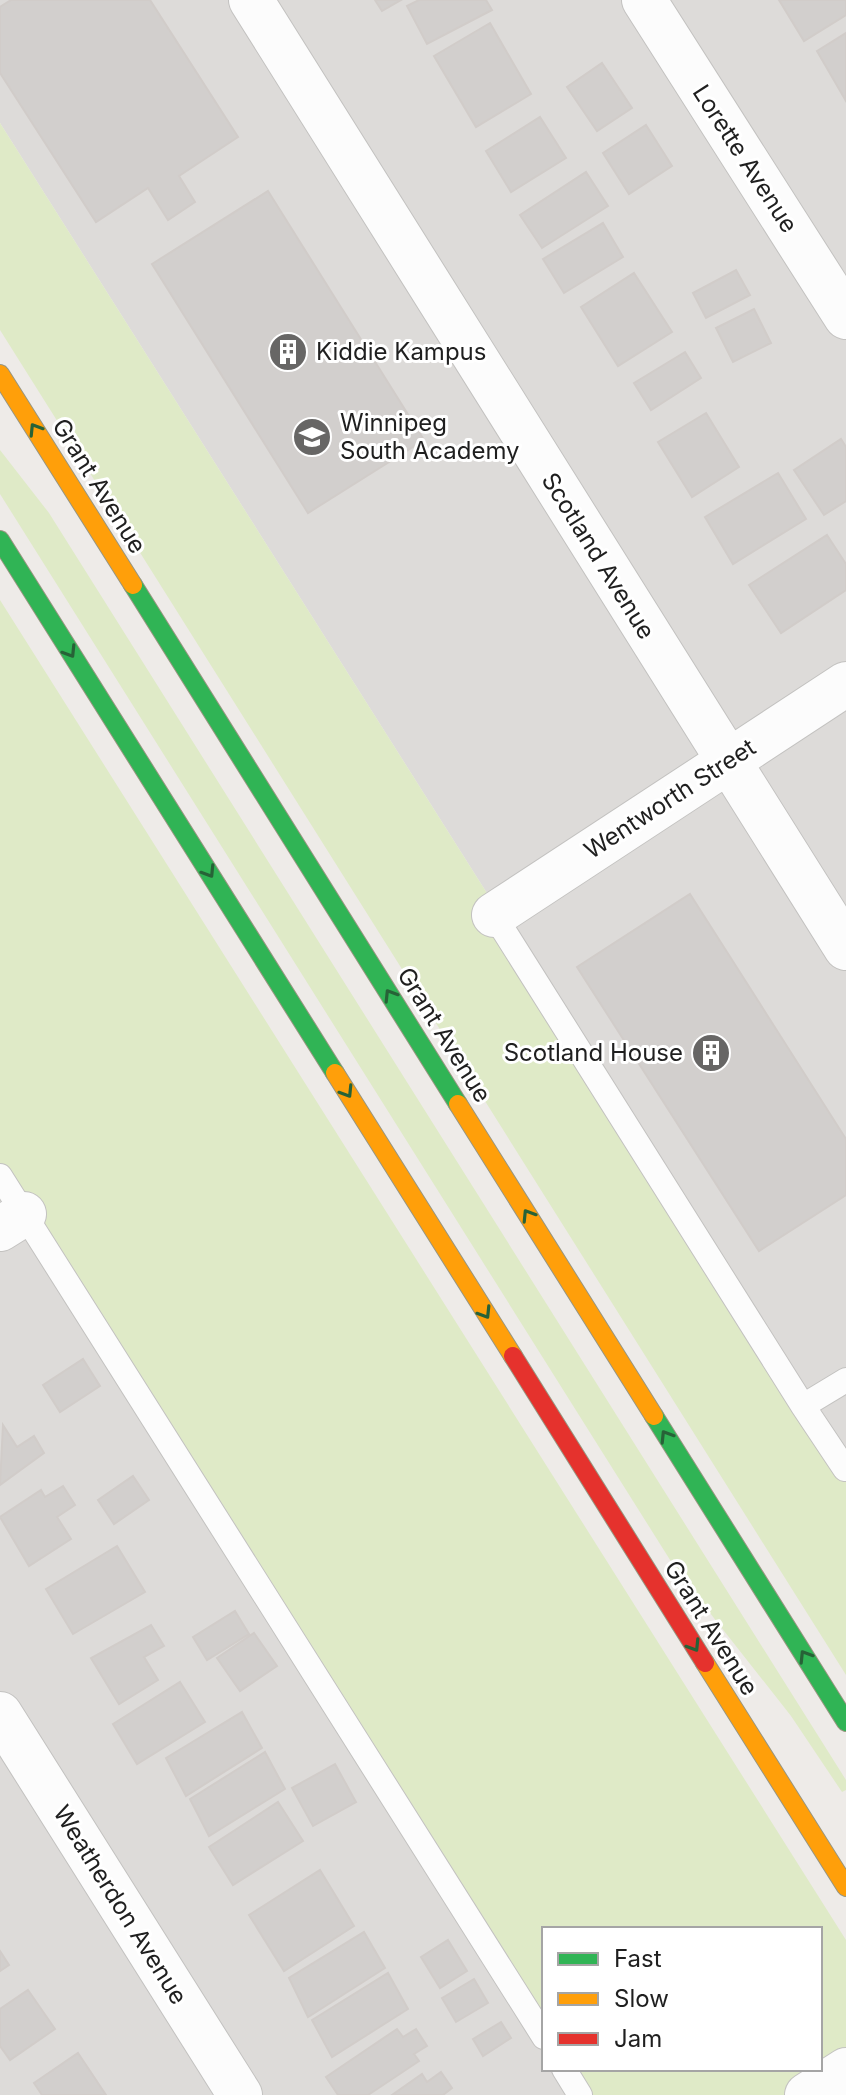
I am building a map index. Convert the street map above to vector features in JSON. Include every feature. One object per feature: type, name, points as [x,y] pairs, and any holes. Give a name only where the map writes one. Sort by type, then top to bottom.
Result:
[{"type":"main road","name":"Grant Avenue","points":[[0,374],[846,1722]]},
{"type":"main road","name":"Grant Avenue","points":[[0,540],[846,1887]]},
{"type":"street","name":"Scotland Avenue","points":[[251,0],[846,948]]},
{"type":"street","name":"Lorette Avenue","points":[[644,0],[846,317]]},
{"type":"street","name":"Wentworth Street","points":[[494,915],[846,684]]},
{"type":"street","name":"Weatherdon Avenue","points":[[0,1714],[240,2095]]},
{"type":"street","points":[[807,2095],[846,2070]]},
{"type":"lane","points":[[494,915],[845,1469]]},
{"type":"lane","points":[[0,1176],[12,1222],[542,2034]]},
{"type":"lane","points":[[803,1406],[846,1380]]},
{"type":"lane","points":[[565,2071],[580,2095]]},
{"type":"shaded area","points":[[0,0],[846,0],[846,1480],[497,909],[0,123]]},
{"type":"shaded area","points":[[0,1173],[542,2034],[542,2071],[565,2071],[580,2095],[0,2095]]},
{"type":"green space","points":[[0,123],[497,909],[846,1480],[846,1675],[0,330]]},
{"type":"green space","points":[[0,450],[49,513],[846,1780],[846,1790],[842,1792],[791,1716],[677,1571],[0,494]]},
{"type":"green space","points":[[0,600],[846,1940],[846,2095],[580,2095],[565,2071],[822,2071],[822,1927],[542,1927],[542,2034],[0,1175]]},
{"type":"building","points":[[11,0],[150,0],[238,137],[179,176],[195,202],[168,220],[148,188],[96,222],[0,73],[0,7]]},
{"type":"building","points":[[375,0],[401,0],[382,11]]},
{"type":"building","points":[[419,0],[486,0],[492,10],[427,44],[407,6]]},
{"type":"building","points":[[779,0],[846,0],[846,15],[804,41]]},
{"type":"building","points":[[490,23],[531,94],[476,127],[434,56]]},
{"type":"building","points":[[846,33],[846,101],[817,51]]},
{"type":"building","points":[[602,63],[632,108],[597,131],[567,87]]},
{"type":"building","points":[[540,117],[566,158],[511,192],[486,151]]},
{"type":"building","points":[[646,125],[672,166],[629,194],[603,153]]},
{"type":"building","points":[[586,172],[608,206],[542,248],[520,215]]},
{"type":"building","name":"Kiddie Kampus","points":[[268,191],[424,440],[308,513],[152,264]]},
{"type":"building","points":[[603,223],[623,257],[564,293],[543,259]]},
{"type":"building","points":[[736,270],[750,295],[706,318],[693,293]]},
{"type":"building","points":[[634,273],[672,332],[618,366],[581,307]]},
{"type":"building","points":[[754,309],[771,343],[733,362],[716,328]]},
{"type":"building","points":[[685,352],[701,378],[651,410],[634,383]]},
{"type":"building","points":[[706,413],[739,467],[692,497],[658,442]]},
{"type":"building","points":[[841,439],[846,447],[846,501],[824,515],[794,470]]},
{"type":"building","points":[[778,473],[806,519],[733,564],[705,517]]},
{"type":"building","points":[[827,535],[846,564],[846,590],[781,633],[749,585]]},
{"type":"building","name":"Scotland House","points":[[690,894],[846,1139],[846,1195],[759,1251],[577,967]]},
{"type":"building","points":[[83,1359],[100,1386],[60,1412],[43,1385]]},
{"type":"building","points":[[3,1425],[17,1447],[34,1436],[44,1453],[0,1485]]},
{"type":"building","points":[[133,1476],[149,1500],[114,1524],[98,1500]]},
{"type":"building","points":[[63,1486],[75,1505],[57,1517],[71,1539],[29,1566],[0,1517],[41,1490],[45,1497]]},
{"type":"building","points":[[117,1546],[145,1592],[73,1634],[46,1589]]},
{"type":"building","points":[[235,1611],[249,1634],[207,1660],[193,1637]]},
{"type":"building","points":[[151,1625],[164,1646],[144,1657],[158,1680],[119,1704],[91,1658]]},
{"type":"building","points":[[254,1633],[277,1666],[240,1691],[217,1658]]},
{"type":"building","points":[[180,1682],[205,1722],[137,1764],[113,1724]]},
{"type":"building","points":[[242,1712],[262,1748],[186,1796],[166,1758]]},
{"type":"building","points":[[265,1752],[285,1789],[209,1836],[190,1799]]},
{"type":"building","points":[[335,1764],[356,1802],[313,1826],[292,1788]]},
{"type":"building","points":[[278,1802],[303,1841],[233,1885],[209,1847]]},
{"type":"building","points":[[320,1870],[354,1926],[284,1971],[249,1915]]},
{"type":"building","points":[[364,1932],[385,1968],[308,2017],[289,1978]]},
{"type":"building","points":[[448,1940],[467,1971],[440,1988],[421,1957]]},
{"type":"building","points":[[0,1951],[9,1965],[0,1971]]},
{"type":"building","points":[[388,1973],[408,2009],[332,2057],[312,2020]]},
{"type":"building","points":[[474,1979],[488,2003],[456,2022],[442,1998]]},
{"type":"building","points":[[28,1990],[55,2029],[10,2060],[0,2046],[0,2009]]},
{"type":"building","points":[[501,2022],[511,2038],[483,2056],[473,2039]]},
{"type":"building","points":[[397,2029],[403,2037],[416,2029],[427,2046],[414,2054],[419,2061],[368,2095],[338,2095],[326,2077]]},
{"type":"building","points":[[78,2053],[106,2095],[42,2095],[34,2083]]},
{"type":"building","points":[[441,2072],[452,2088],[443,2095],[392,2095],[422,2074],[427,2082]]},
{"type":"traffic: fast","points":[[0,540],[335,1073]]},
{"type":"traffic: fast","points":[[133,585],[458,1104]]},
{"type":"traffic: fast","points":[[654,1416],[846,1722]]},
{"type":"traffic: slow","points":[[0,374],[133,585]]},
{"type":"traffic: slow","points":[[335,1073],[513,1356]]},
{"type":"traffic: slow","points":[[458,1104],[654,1416]]},
{"type":"traffic: slow","points":[[705,1663],[846,1887]]},
{"type":"traffic: jam","points":[[513,1356],[705,1663]]},
{"type":"place","name":"Kiddie Kampus","points":[[288,352]]},
{"type":"place","name":"Winnipeg South Academy","points":[[312,437]]},
{"type":"place","name":"Scotland House","points":[[711,1053]]}]
